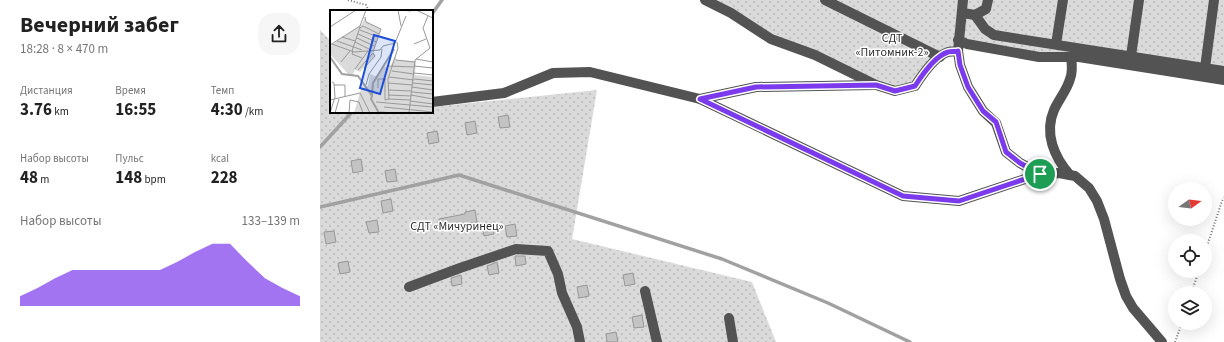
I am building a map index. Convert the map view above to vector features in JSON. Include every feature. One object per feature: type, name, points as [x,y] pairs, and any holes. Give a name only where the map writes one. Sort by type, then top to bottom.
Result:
[{"type":"street","points":[[705,0],[731,13],[771,39],[815,55],[876,85],[895,91],[915,86],[927,69],[940,57],[947,52],[958,51]]},
{"type":"street","points":[[825,0],[940,57]]},
{"type":"street","points":[[964,0],[958,40],[958,51],[960,65],[968,87],[983,111],[996,122],[1006,152],[1020,163],[1040,174]]},
{"type":"street","points":[[963,13],[975,15],[986,9],[988,0]]},
{"type":"street","points":[[1056,44],[1063,0]]},
{"type":"street","points":[[1130,56],[1139,0]]},
{"type":"street","points":[[1205,68],[1214,0]]},
{"type":"street","points":[[975,15],[985,29],[994,35],[1224,70]]},
{"type":"street","points":[[958,40],[967,44],[1039,57],[1079,57],[1224,80]]},
{"type":"street","points":[[1070,175],[1062,166],[1056,155],[1051,139],[1050,124],[1054,110],[1071,78],[1071,57]]},
{"type":"street","points":[[433,102],[504,94],[553,73],[590,72],[700,99],[903,196],[959,201],[1040,174],[1059,173],[1075,176],[1089,188],[1097,201],[1104,219],[1126,296],[1133,308],[1162,342]]},
{"type":"street","points":[[700,99],[756,87],[876,85]]},
{"type":"street","points":[[409,287],[516,249],[548,251],[558,274],[562,293],[577,327],[580,342]]},
{"type":"street","points":[[645,291],[657,342]]},
{"type":"street","points":[[729,318],[733,342]]},
{"type":"path","points":[[348,0],[366,5],[368,10]]},
{"type":"path","points":[[1211,234],[1224,198]]},
{"type":"path","points":[[1175,342],[1179,330]]},
{"type":"green space","name":"СДТ «Питомник-2»","points":[[699,0],[1224,0],[1224,79],[955,45],[917,88],[893,94]]},
{"type":"green space","name":"СДТ «Мичуринец»","points":[[320,30],[330,40],[330,113],[433,113],[433,107],[597,90],[572,239],[752,282],[776,342],[320,342]]},
{"type":"building","points":[[508,115],[510,127],[500,128],[498,117]]},
{"type":"building","points":[[475,121],[477,133],[467,135],[465,123]]},
{"type":"building","points":[[437,131],[439,142],[429,144],[427,133]]},
{"type":"building","points":[[361,159],[363,171],[353,173],[351,161]]},
{"type":"building","points":[[395,169],[397,181],[387,182],[385,171]]},
{"type":"building","points":[[391,199],[393,211],[383,213],[381,201]]},
{"type":"building","points":[[475,210],[477,222],[441,230],[439,219],[465,214],[465,212]]},
{"type":"building","points":[[377,220],[379,232],[369,233],[366,222]]},
{"type":"building","points":[[492,223],[494,234],[484,236],[482,224]]},
{"type":"building","points":[[515,224],[517,236],[507,237],[505,226]]},
{"type":"building","points":[[334,231],[336,242],[326,244],[324,232]]},
{"type":"building","points":[[515,256],[525,256],[526,264],[516,266]]},
{"type":"building","points":[[348,261],[350,272],[340,274],[338,263]]},
{"type":"building","points":[[497,262],[499,273],[489,275],[487,266]]},
{"type":"building","points":[[633,273],[635,284],[625,286],[623,275]]},
{"type":"building","points":[[461,275],[462,284],[452,286],[451,278]]},
{"type":"building","points":[[587,285],[589,296],[579,298],[577,287]]},
{"type":"building","points":[[642,315],[644,327],[634,328],[632,317]]},
{"type":"building","points":[[616,332],[618,342],[607,342],[606,334]]},
{"type":"waterway","points":[[433,13],[442,0]]},
{"type":"waterway","points":[[320,147],[351,113]]},
{"type":"waterway","points":[[320,207],[459,175],[722,259],[828,303],[910,342]]},
{"type":"route","points":[[958,51],[960,65],[968,87],[983,111],[996,122],[1006,152],[1020,163],[1040,174],[959,201],[903,196],[700,99],[756,87],[876,85],[895,91],[915,86],[927,69],[940,57],[947,52],[958,51]]}]
